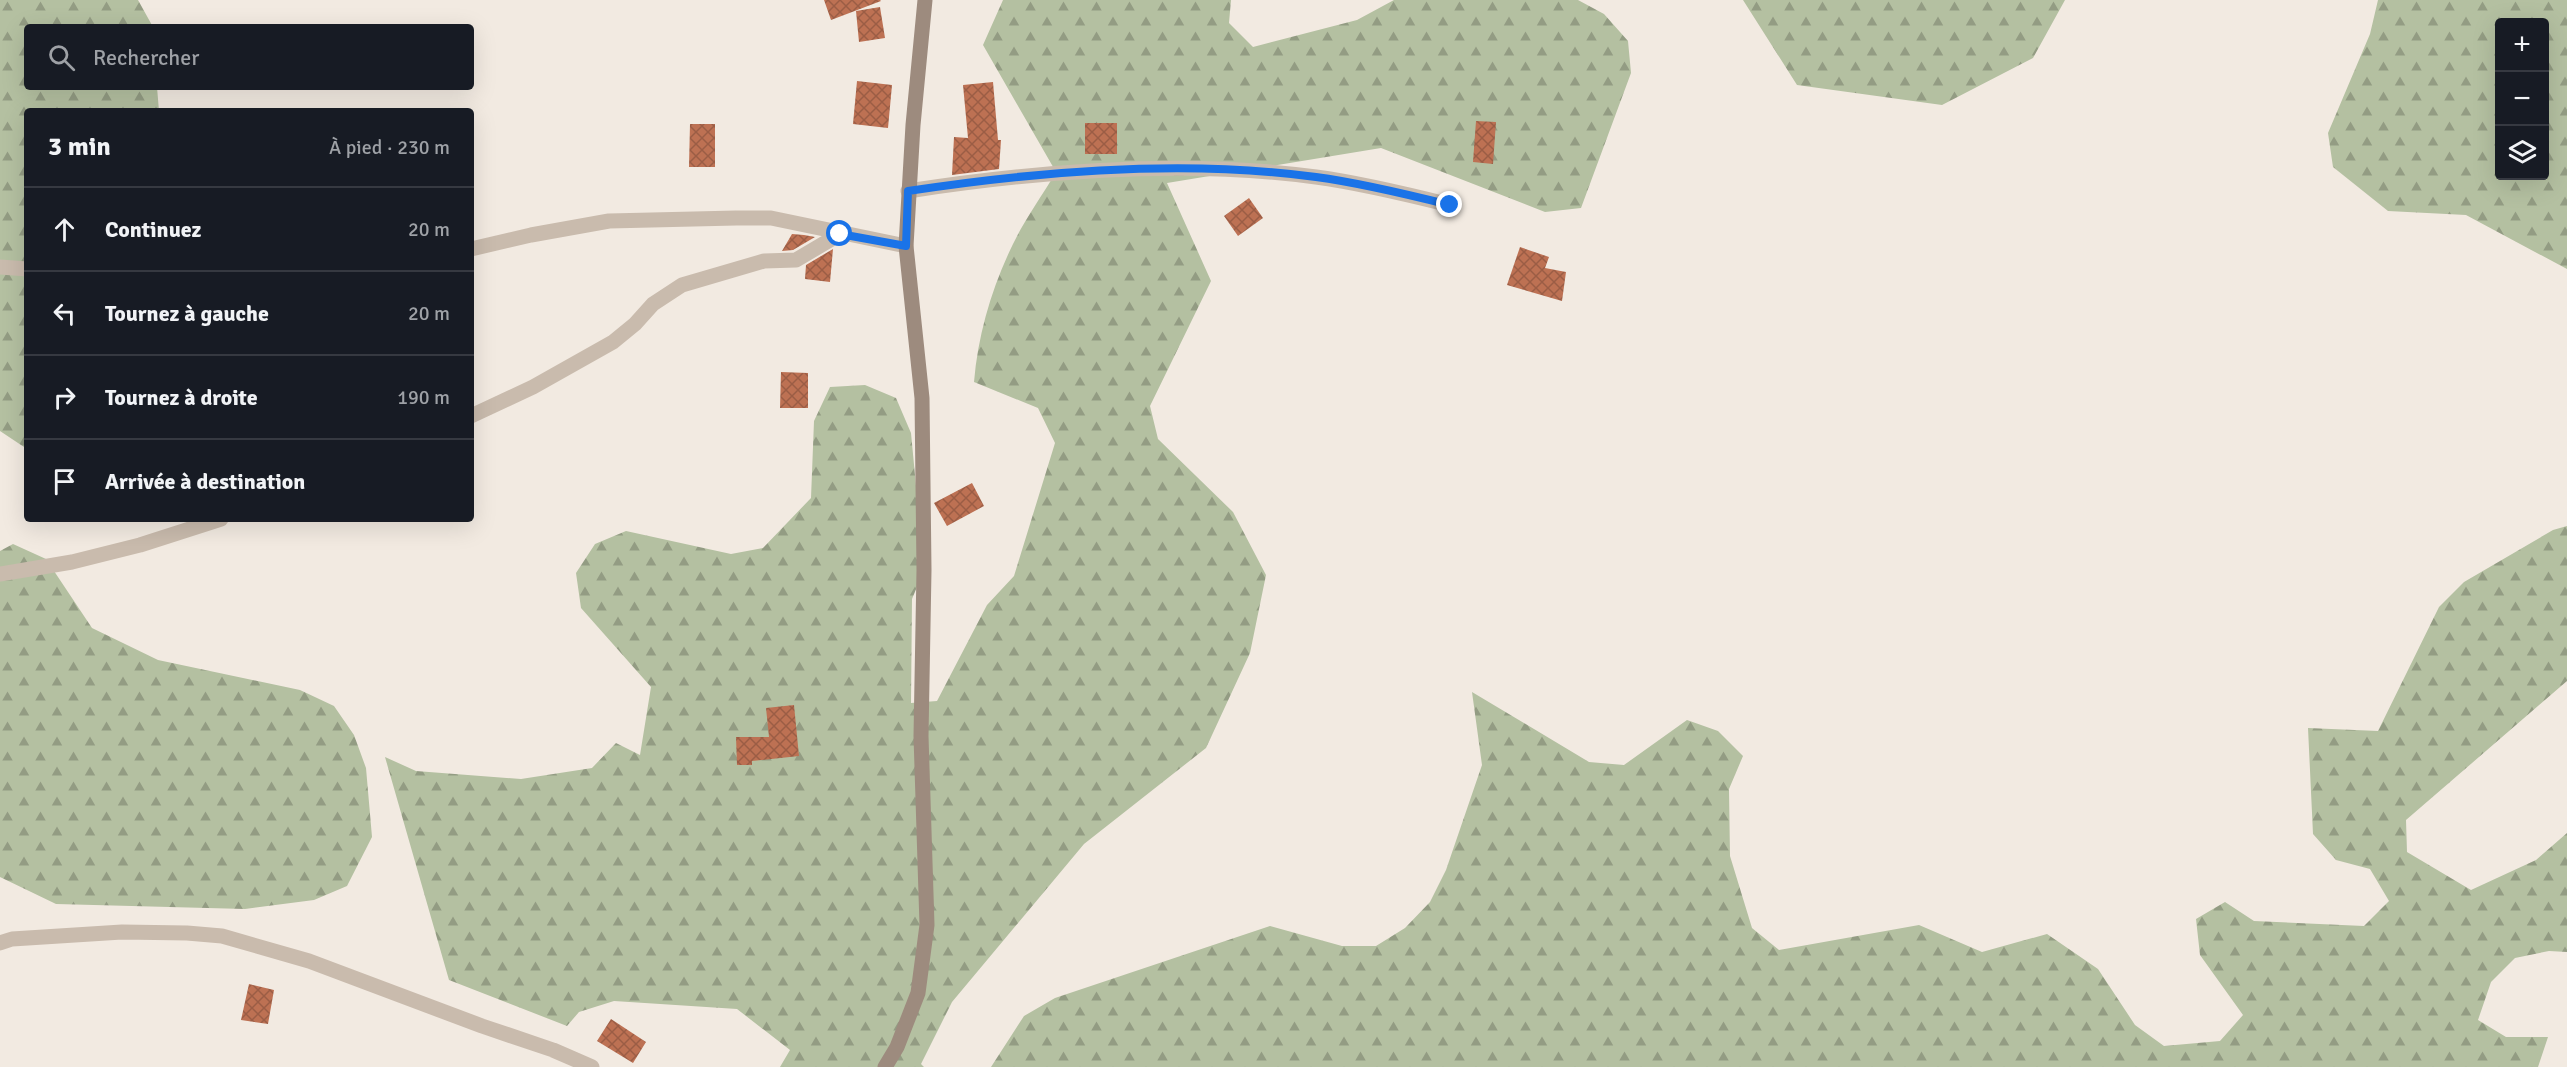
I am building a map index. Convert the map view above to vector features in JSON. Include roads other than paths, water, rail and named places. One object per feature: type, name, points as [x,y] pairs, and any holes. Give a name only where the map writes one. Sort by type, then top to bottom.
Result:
[{"type":"street","points":[[885,1067],[897,1047],[918,993],[927,925],[921,736],[924,570],[922,398],[906,246],[908,191],[925,0]]},
{"type":"street","points":[[908,191],[999,177],[1114,171],[1223,169],[1316,177],[1450,205]]},
{"type":"street","points":[[474,248],[609,221],[771,218],[906,246]]},
{"type":"street","points":[[474,415],[533,387],[614,342],[653,304],[682,285],[764,261],[796,260],[840,234]]},
{"type":"street","points":[[0,267],[24,269]]},
{"type":"street","points":[[0,574],[72,562],[211,522]]},
{"type":"street","points":[[0,943],[12,939],[122,932],[222,936],[309,961],[553,1050],[592,1067]]}]
